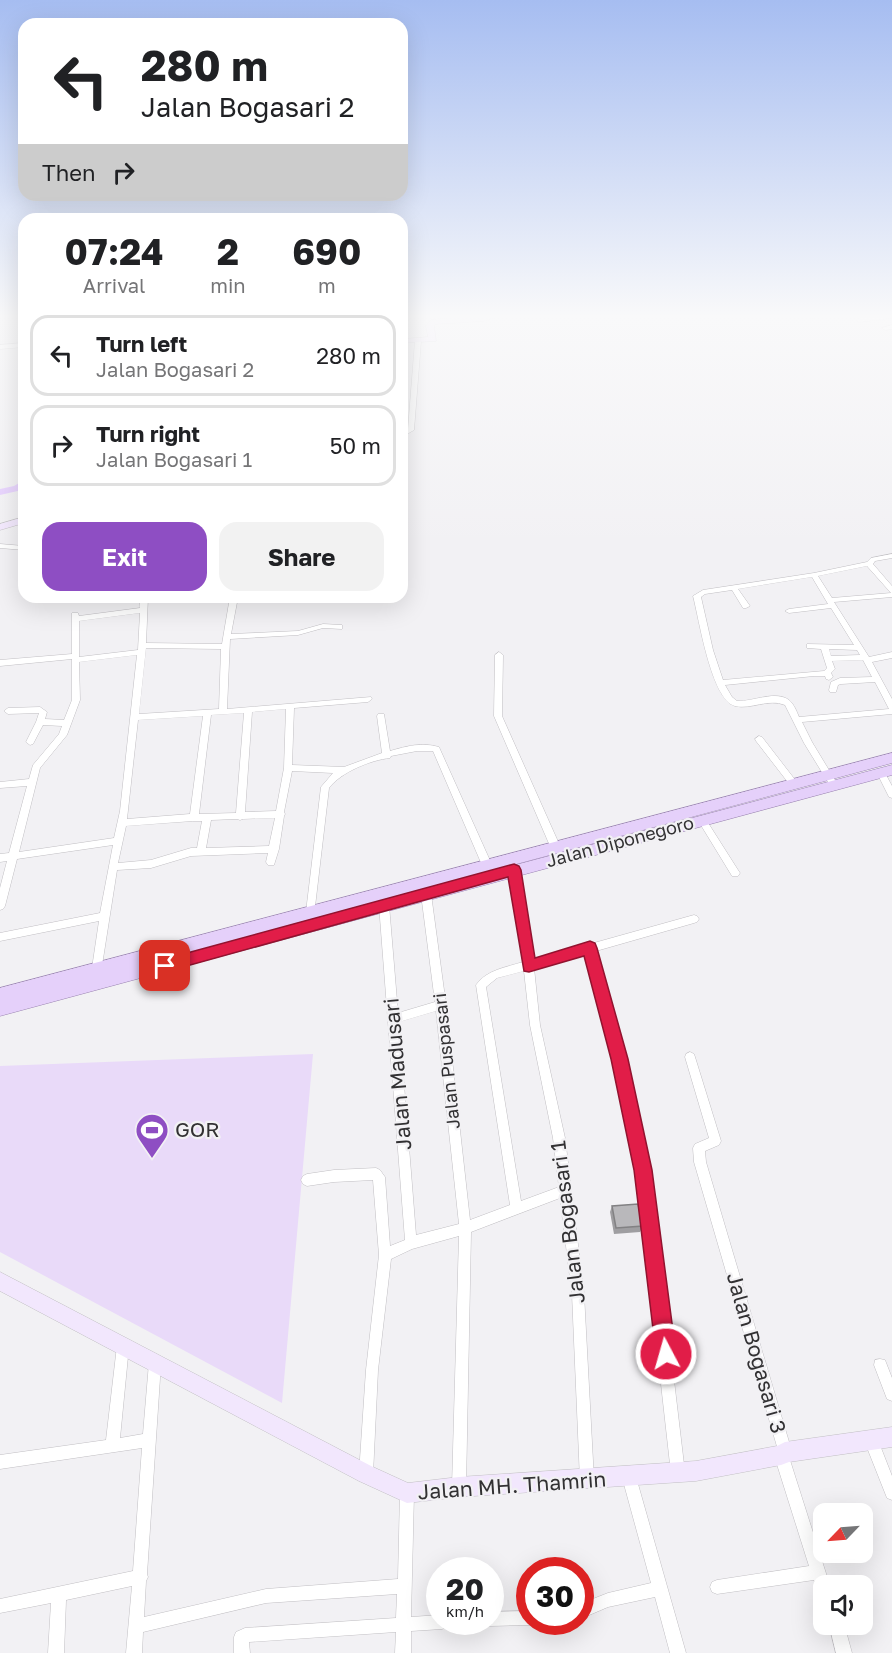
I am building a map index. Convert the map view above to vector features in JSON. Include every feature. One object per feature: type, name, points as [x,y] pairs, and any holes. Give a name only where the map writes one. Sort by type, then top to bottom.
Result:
[{"type":"main road","points":[[0,527],[18,522]]},
{"type":"main road","name":"Jalan Diponegoro","points":[[0,995],[96,976],[426,894],[702,820],[892,758]]},
{"type":"main road","name":"Jalan Diponegoro","points":[[0,1009],[96,976],[311,912],[555,846],[793,783],[886,771]]},
{"type":"main road","name":"Jalan MH. Thamrin","points":[[0,1281],[366,1474],[407,1493],[459,1486],[629,1478],[678,1473],[892,1437]]},
{"type":"street","points":[[408,434],[410,433],[413,391]]},
{"type":"street","points":[[0,546],[18,548]]},
{"type":"street","points":[[830,780],[784,700],[739,704],[729,699],[721,683],[697,596],[703,592],[869,564],[873,559],[892,556]]},
{"type":"street","points":[[789,611],[857,596],[867,599],[892,593],[869,564]]},
{"type":"street","points":[[797,720],[892,709],[866,658],[814,575]]},
{"type":"street","points":[[882,579],[892,577]]},
{"type":"street","points":[[735,588],[746,606]]},
{"type":"street","points":[[96,976],[104,916],[122,823],[144,603]]},
{"type":"street","points":[[223,711],[225,647],[233,603]]},
{"type":"street","points":[[0,906],[38,762],[58,741],[68,723],[76,699],[75,617],[144,609]]},
{"type":"street","points":[[226,637],[298,633],[323,627],[339,627]]},
{"type":"street","points":[[810,646],[859,648]]},
{"type":"street","points":[[0,663],[76,658],[141,648],[225,647]]},
{"type":"street","points":[[721,683],[783,678],[795,674],[827,673],[831,669],[824,647]]},
{"type":"street","points":[[829,659],[866,658],[892,654]]},
{"type":"street","points":[[499,655],[498,716],[555,846]]},
{"type":"street","points":[[827,673],[833,687],[840,681],[877,679]]},
{"type":"street","points":[[134,717],[368,699]]},
{"type":"street","points":[[271,862],[288,768],[290,706]]},
{"type":"street","points":[[8,711],[40,710],[44,712],[30,742]]},
{"type":"street","points":[[240,817],[248,710]]},
{"type":"street","points":[[194,818],[207,713]]},
{"type":"street","points":[[381,716],[387,756]]},
{"type":"street","points":[[40,722],[68,723]]},
{"type":"street","points":[[759,739],[793,783]]},
{"type":"street","points":[[311,912],[325,787],[330,780],[346,770],[387,756],[426,746],[436,749],[487,865]]},
{"type":"street","points":[[288,768],[346,770]]},
{"type":"street","points":[[886,771],[892,795]]},
{"type":"street","points":[[0,785],[33,782]]},
{"type":"street","points":[[122,823],[281,814]]},
{"type":"street","points":[[201,851],[207,819]]},
{"type":"street","points":[[702,820],[735,873]]},
{"type":"street","points":[[0,858],[118,841]]},
{"type":"street","points":[[114,867],[151,864],[201,851],[274,849]]},
{"type":"street","name":"Jalan Bogasari 1","points":[[514,870],[529,966],[535,1025],[558,1138],[578,1294],[587,1480]]},
{"type":"street","name":"Jalan Puspasari","points":[[426,894],[441,1005],[465,1228],[459,1486]]},
{"type":"street","name":"Jalan Madusari","points":[[384,905],[411,1243]]},
{"type":"street","points":[[0,937],[104,916]]},
{"type":"street","points":[[516,1209],[481,985],[494,975],[694,919]]},
{"type":"street","points":[[590,948],[620,1059],[643,1170],[678,1473]]},
{"type":"street","points":[[393,1019],[441,1005]]},
{"type":"street","name":"Jalan Bogasari 3","points":[[690,1057],[715,1141],[699,1148],[698,1153],[819,1575]]},
{"type":"street","points":[[307,1180],[377,1174],[385,1255],[372,1370],[366,1474]]},
{"type":"street","points":[[385,1255],[411,1243],[465,1228],[565,1190]]},
{"type":"street","points":[[112,1446],[123,1346]]},
{"type":"street","points":[[134,1653],[155,1363]]},
{"type":"street","points":[[880,1365],[892,1394]]},
{"type":"street","points":[[871,1439],[892,1493]]},
{"type":"street","points":[[0,1462],[149,1440]]},
{"type":"street","points":[[629,1478],[678,1653]]},
{"type":"street","points":[[404,1653],[407,1493]]},
{"type":"street","points":[[717,1587],[818,1572]]},
{"type":"street","points":[[0,1606],[141,1577]]},
{"type":"street","points":[[137,1626],[266,1596],[405,1586]]},
{"type":"street","points":[[594,1606],[608,1600],[659,1589]]},
{"type":"street","points":[[56,1653],[59,1594]]},
{"type":"street","points":[[242,1653],[241,1637],[245,1635],[426,1623]]},
{"type":"street","points":[[839,1635],[844,1653]]},
{"type":"shaded area","name":"GOR","points":[[313,1054],[282,1403],[0,1252],[0,1066]]},
{"type":"building","points":[[638,1204],[643,1226],[616,1228],[612,1206]]},
{"type":"waterway","points":[[0,492],[18,488]]},
{"type":"place","name":"GOR","points":[[152,1159]]},
{"type":"route","points":[[165,966],[514,870],[529,966],[590,948],[620,1059],[643,1170],[666,1354]]}]
